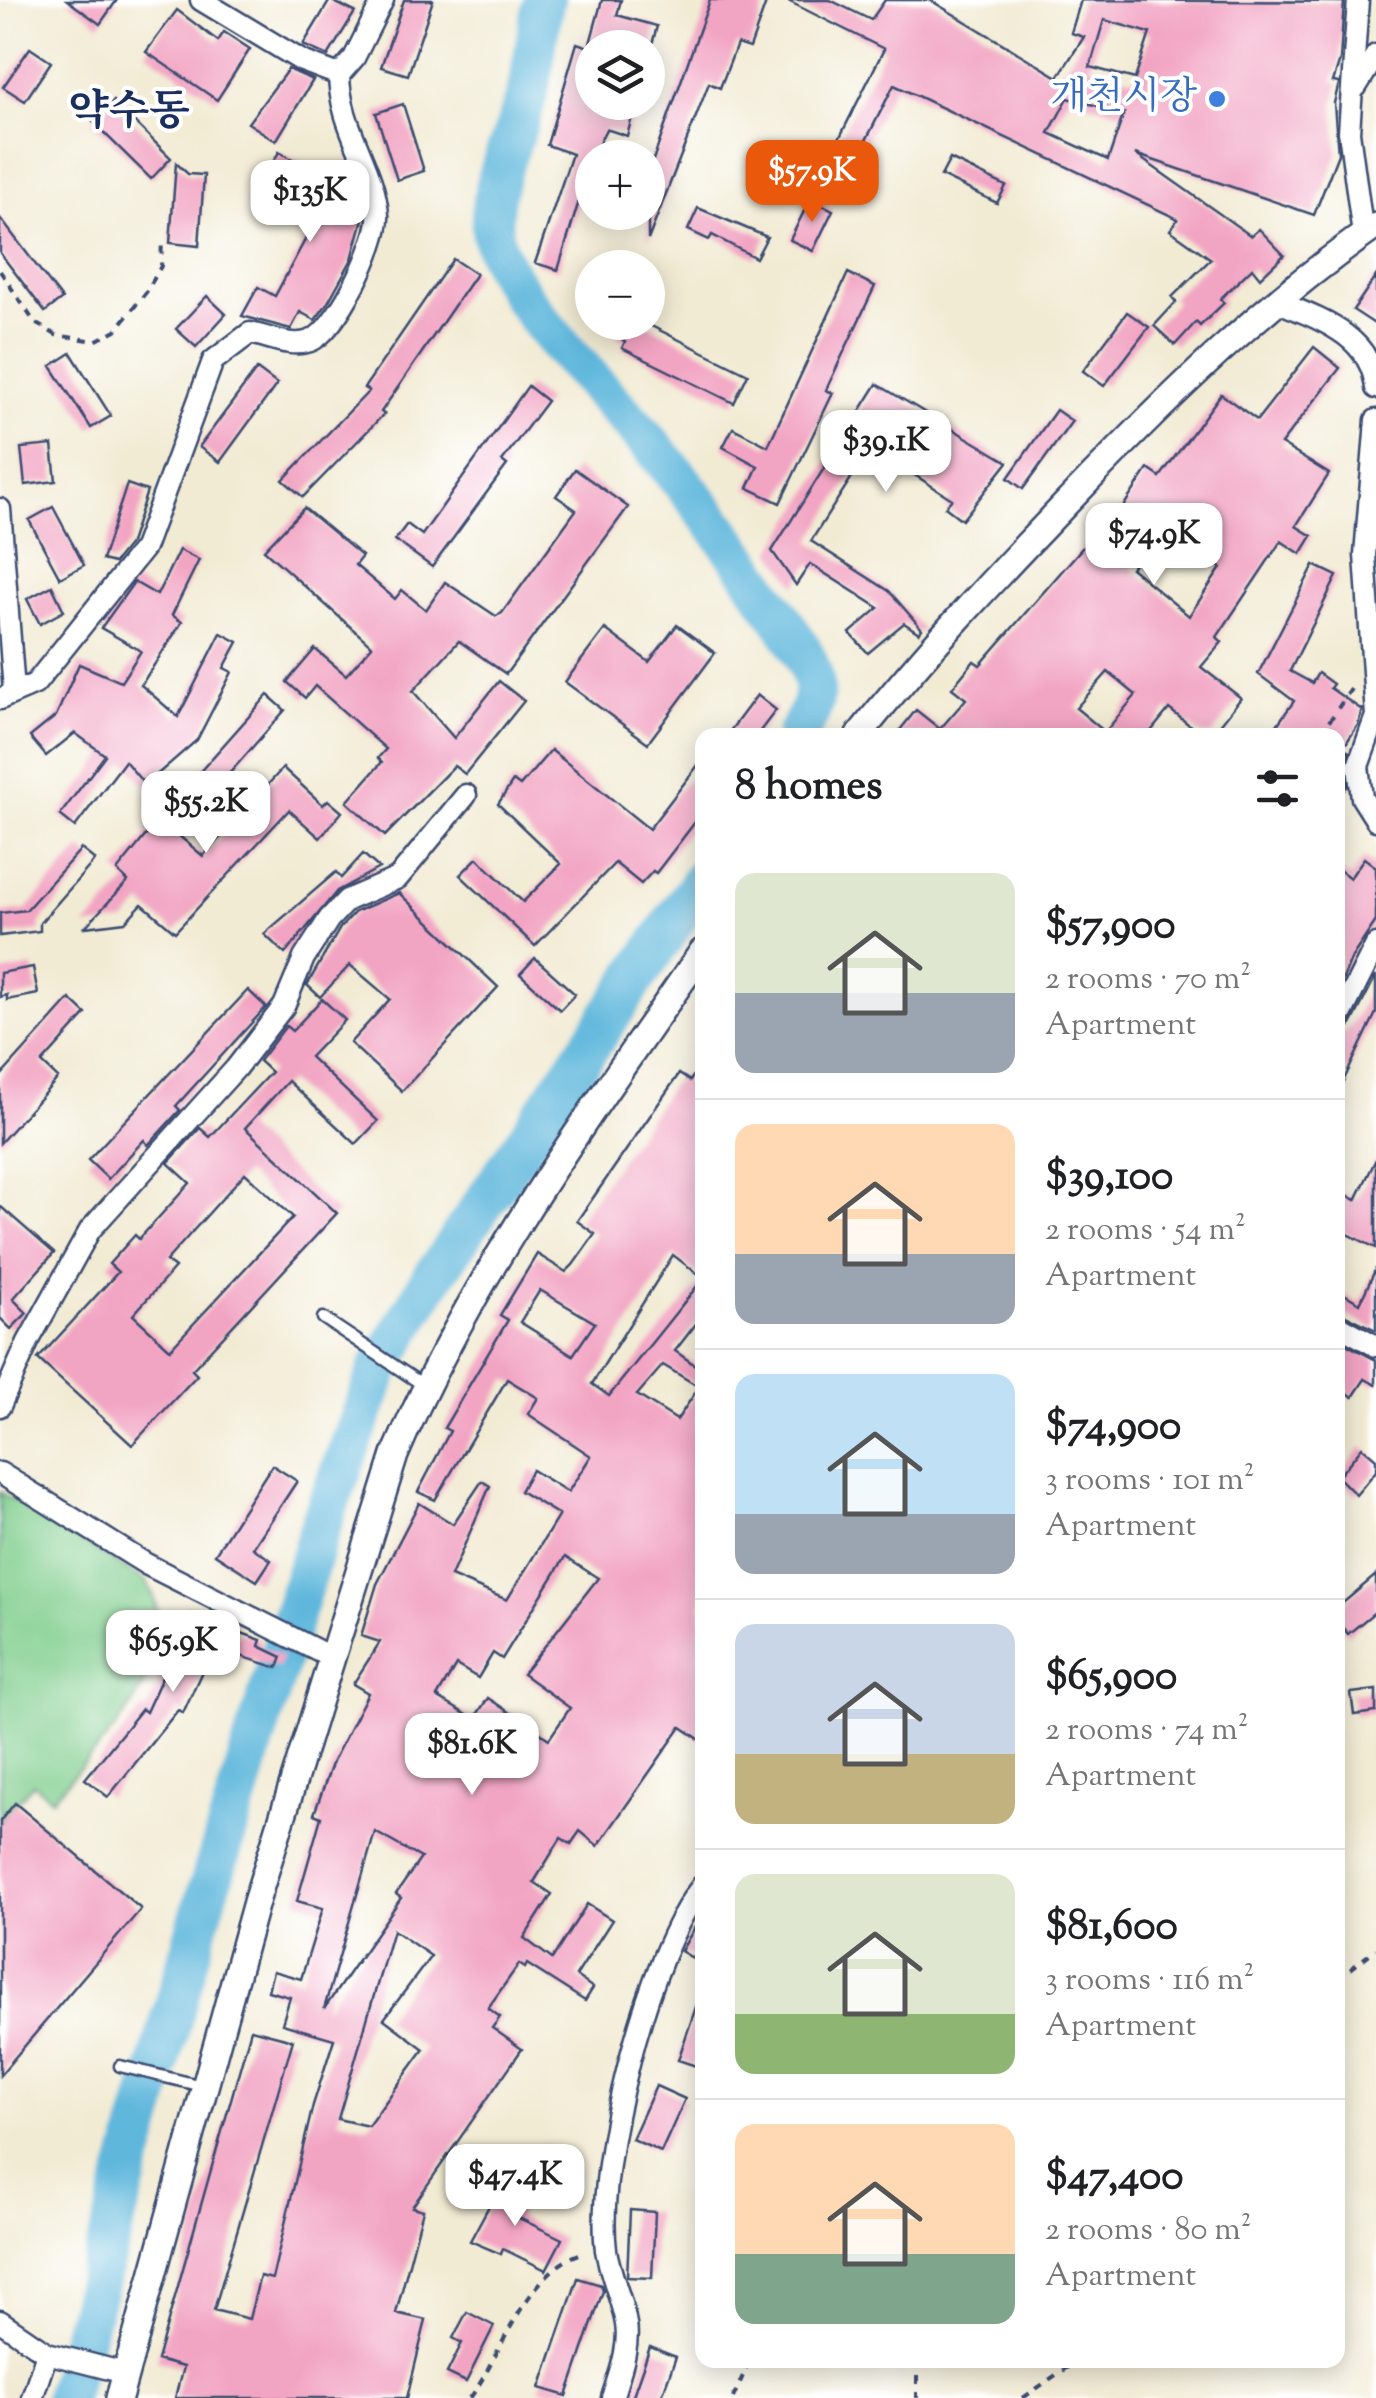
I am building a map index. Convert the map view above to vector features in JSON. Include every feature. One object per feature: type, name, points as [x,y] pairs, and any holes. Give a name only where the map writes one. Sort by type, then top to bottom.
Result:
[{"type":"street","points":[[201,0],[302,61],[339,74]]},
{"type":"street","points":[[0,509],[7,695],[36,684],[144,548],[213,361],[250,333],[296,344],[315,340],[330,326],[352,286],[378,218],[371,185],[340,105],[339,74],[354,58],[383,0]]},
{"type":"street","points":[[865,728],[1037,533],[1196,370],[1276,301],[1369,230],[1349,132],[1358,0]]},
{"type":"street","points":[[1352,93],[1376,55]]},
{"type":"street","points":[[1276,301],[1354,340],[1374,371],[1376,388]]},
{"type":"street","points":[[1376,420],[1365,555],[1376,716],[1358,766],[1359,784],[1376,820]]},
{"type":"street","points":[[0,1406],[28,1342],[90,1230],[236,1068],[284,1006],[304,958],[329,918],[348,900],[398,878],[466,795]]},
{"type":"street","points":[[1345,1007],[1376,945]]},
{"type":"street","points":[[0,2321],[47,2354],[94,2365],[122,2385],[319,1652],[395,1456],[417,1380],[564,1150],[695,962]]},
{"type":"street","points":[[1345,1329],[1376,1346]]},
{"type":"street","points":[[0,1473],[146,1564],[319,1652]]},
{"type":"street","points":[[612,2398],[627,2326],[606,2248],[613,2129],[628,2068],[679,1924],[695,1898]]},
{"type":"street","points":[[32,2398],[47,2354]]},
{"type":"lane","points":[[323,1318],[417,1380]]},
{"type":"lane","points":[[120,2066],[204,2087]]},
{"type":"path","points":[[0,271],[35,323],[56,335],[95,341],[116,330],[147,291],[162,266],[162,240]]},
{"type":"path","points":[[1325,728],[1370,662]]},
{"type":"path","points":[[1345,1973],[1376,1949]]},
{"type":"path","points":[[470,2398],[502,2336],[540,2287],[574,2255],[606,2248]]},
{"type":"path","points":[[734,2398],[747,2368]]},
{"type":"path","points":[[917,2368],[917,2398]]},
{"type":"path","points":[[1023,2398],[1066,2368]]},
{"type":"green space","points":[[0,1492],[146,1581],[155,1602],[157,1625],[148,1675],[122,1720],[52,1799],[33,1784],[0,1821]]},
{"type":"building","points":[[67,0],[117,0],[100,24]]},
{"type":"building","points":[[330,0],[355,12],[328,56],[303,45]]},
{"type":"building","points":[[404,0],[433,0],[408,75],[381,67]]},
{"type":"building","points":[[602,0],[621,0],[617,15],[657,26],[656,30],[594,30]]},
{"type":"building","points":[[710,0],[767,0],[750,48],[737,44],[720,88],[709,83],[665,196],[665,140],[660,140]]},
{"type":"building","points":[[786,0],[830,0],[871,20],[885,0],[930,0],[1058,77],[1084,37],[1071,33],[1081,0],[1344,2],[1340,60],[1333,82],[1339,83],[1334,103],[1338,154],[1314,215],[1135,154],[1251,236],[1259,229],[1284,255],[1260,278],[1252,268],[1220,299],[1224,303],[1200,326],[1196,322],[1175,345],[1154,326],[1176,302],[1172,297],[1211,259],[1170,230],[1178,219],[894,85],[856,160],[834,149],[884,49]],"holes":[[[1104,20],[1150,33],[1135,79],[1090,67]],[[1068,98],[1124,113],[1108,160],[1049,133]]]},
{"type":"building","points":[[177,10],[218,41],[224,32],[250,49],[217,100],[146,52]]},
{"type":"building","points":[[30,48],[51,62],[25,101],[3,87]]},
{"type":"building","points":[[575,50],[575,120],[631,120],[627,136],[606,129],[601,140],[575,140],[575,214],[558,270],[535,263],[572,154],[547,145]]},
{"type":"building","points":[[288,69],[313,80],[276,141],[248,123]]},
{"type":"building","points":[[113,101],[171,158],[151,179],[92,121]]},
{"type":"building","points":[[403,104],[424,171],[397,180],[376,113]]},
{"type":"building","points":[[279,152],[357,193],[343,198],[363,209],[364,215],[352,259],[327,304],[315,320],[300,312],[291,329],[242,316],[258,287],[275,296],[320,212],[262,182]]},
{"type":"building","points":[[950,159],[1006,186],[997,203],[941,176]]},
{"type":"building","points":[[176,163],[188,174],[204,175],[199,246],[170,243]]},
{"type":"building","points":[[810,199],[833,210],[813,251],[790,240]]},
{"type":"building","points":[[698,208],[767,237],[756,258],[712,235],[709,240],[688,230]]},
{"type":"building","points":[[0,218],[62,299],[45,312],[0,253]]},
{"type":"building","points":[[453,259],[476,274],[381,412],[384,414],[303,497],[283,480],[369,391],[364,388]]},
{"type":"building","points":[[848,273],[875,286],[826,390],[833,393],[780,503],[748,488],[758,466],[723,447],[733,428],[768,446]]},
{"type":"building","points":[[1376,276],[1376,325],[1353,310]]},
{"type":"building","points":[[207,296],[226,314],[196,347],[176,329]]},
{"type":"building","points":[[1127,312],[1149,327],[1104,386],[1083,371]]},
{"type":"building","points":[[665,333],[748,374],[734,403],[622,348],[625,342],[665,340]]},
{"type":"building","points":[[1314,347],[1340,368],[1281,444],[1329,474],[1296,526],[1312,536],[1301,554],[1281,541],[1217,637],[1222,642],[1201,667],[1241,698],[1217,728],[1193,728],[1169,709],[1154,728],[1108,728],[1136,695],[1108,672],[1076,708],[1100,728],[941,728],[966,699],[952,688],[974,661],[980,665],[1089,540],[1097,546],[1148,469],[1160,477],[1221,394],[1257,420]],"holes":[[[1159,525],[1221,568],[1189,616],[1131,568]]]},
{"type":"building","points":[[71,353],[111,416],[91,428],[51,366]]},
{"type":"building","points":[[257,369],[277,384],[220,462],[199,447]]},
{"type":"building","points":[[877,384],[1008,462],[962,520],[945,507],[952,499],[871,447],[811,541],[889,591],[922,629],[919,633],[904,623],[868,653],[850,633],[879,608],[810,564],[796,585],[772,551]]},
{"type":"building","points":[[528,386],[547,401],[502,461],[507,465],[432,567],[395,540],[407,524],[422,535]]},
{"type":"building","points":[[1056,410],[1072,421],[1023,489],[1008,478]]},
{"type":"building","points":[[52,445],[56,481],[25,485],[21,448]]},
{"type":"building","points":[[575,469],[628,507],[506,674],[459,641],[413,691],[454,738],[499,681],[524,701],[465,774],[454,766],[385,836],[347,802],[382,762],[378,758],[386,749],[315,686],[305,698],[287,682],[315,649],[346,675],[372,646],[264,550],[304,508],[362,556],[355,565],[395,599],[402,590],[426,610],[445,582],[496,616],[576,510],[556,496]]},
{"type":"building","points":[[127,484],[147,491],[130,543],[114,563],[102,560]]},
{"type":"building","points":[[53,507],[84,565],[60,578],[29,520]]},
{"type":"building","points":[[179,550],[199,560],[172,615],[182,622],[141,685],[178,717],[221,633],[238,642],[224,668],[232,672],[197,740],[145,785],[125,761],[75,827],[60,815],[105,755],[75,733],[46,756],[30,737],[56,716],[79,664],[121,682],[141,651],[101,628],[134,582],[157,595]]},
{"type":"building","points":[[1314,565],[1337,576],[1290,671],[1312,683],[1318,673],[1333,684],[1330,688],[1362,710],[1345,745],[1345,728],[1275,728],[1294,701],[1258,674]]},
{"type":"building","points":[[52,586],[64,611],[40,624],[27,599]]},
{"type":"building","points":[[677,625],[715,653],[648,743],[565,682],[605,629],[649,662]]},
{"type":"building","points":[[268,695],[285,710],[214,791],[196,776]]},
{"type":"building","points":[[757,695],[776,710],[762,728],[732,728]]},
{"type":"building","points":[[916,710],[939,728],[902,728]]},
{"type":"building","points":[[1345,749],[1349,752],[1345,789]]},
{"type":"building","points":[[551,750],[649,829],[695,769],[695,822],[656,873],[653,871],[641,884],[615,863],[535,946],[460,875],[477,858],[523,902],[561,864],[498,804],[513,781],[520,786]]},
{"type":"building","points":[[283,768],[323,805],[328,800],[342,812],[320,838],[289,810],[175,932],[142,904],[125,922],[85,927],[128,881],[117,871],[159,819],[203,856]]},
{"type":"building","points":[[81,849],[95,860],[40,923],[40,931],[0,936],[0,913],[26,910]]},
{"type":"building","points":[[363,854],[379,868],[337,891],[285,954],[264,934],[336,872],[341,878]]},
{"type":"building","points":[[1364,858],[1376,867],[1376,921],[1345,974],[1345,874],[1350,878]]},
{"type":"building","points":[[399,893],[498,987],[402,1091],[350,1043],[390,999],[350,965],[320,997],[307,985],[340,928],[355,912]]},
{"type":"building","points":[[535,958],[575,994],[560,1010],[520,974]]},
{"type":"building","points":[[33,967],[38,994],[7,1000],[7,995],[0,997],[0,973]]},
{"type":"building","points":[[1376,976],[1376,1013],[1345,1077],[1345,1030]]},
{"type":"building","points":[[248,990],[266,1007],[176,1106],[180,1110],[148,1145],[144,1140],[108,1179],[88,1160]]},
{"type":"building","points":[[70,999],[86,1014],[42,1063],[58,1078],[0,1143],[0,1077]]},
{"type":"building","points":[[322,999],[345,1020],[310,1057],[378,1121],[356,1144],[288,1081],[245,1128],[337,1213],[192,1370],[197,1375],[132,1445],[38,1359],[118,1272],[109,1264],[135,1235],[139,1239],[190,1183],[168,1163],[200,1128],[210,1137],[271,1072],[259,1061],[286,1026],[292,1031]],"holes":[[[245,1173],[293,1217],[170,1349],[133,1315],[175,1268],[166,1261]]]},
{"type":"building","points":[[695,1073],[695,1272],[673,1255],[592,1384],[609,1396],[695,1289],[695,1325],[675,1351],[695,1365],[695,1385],[663,1365],[637,1395],[677,1420],[695,1393],[695,1736],[681,1727],[598,1846],[580,1831],[571,1844],[561,1838],[534,1882],[552,1894],[524,1938],[552,1959],[587,1904],[612,1920],[576,1976],[593,1988],[585,2001],[527,1964],[525,1968],[519,1964],[488,2008],[500,2017],[492,2028],[522,2049],[412,2207],[423,2210],[396,2313],[426,2320],[407,2398],[175,2398],[183,2367],[157,2360],[251,2029],[293,2040],[214,2310],[249,2319],[260,2276],[272,2279],[313,2105],[334,2039],[282,2024],[290,1997],[268,1991],[273,1971],[301,1979],[323,1908],[297,1901],[321,1817],[314,1814],[333,1761],[368,1693],[353,1684],[380,1642],[361,1636],[377,1584],[419,1503],[453,1524],[482,1481],[490,1486],[451,1576],[507,1600],[559,1515],[520,1491],[532,1470],[568,1492],[591,1456],[528,1414],[538,1398],[507,1379],[435,1500],[418,1492],[450,1431],[444,1428],[508,1320],[500,1315],[537,1254],[566,1272],[573,1265],[595,1234],[577,1221],[679,1074],[690,1081]],"holes":[[[540,1290],[595,1323],[573,1355],[520,1322]],[[565,1557],[598,1578],[523,1674],[570,1708],[549,1739],[488,1698],[474,1719],[437,1697],[456,1665],[478,1678],[493,1653],[502,1659]],[[375,1832],[421,1858],[396,1894],[401,1898],[324,2009]],[[393,1930],[431,1956],[384,2019],[424,2049],[368,2126],[338,2119]]]},
{"type":"building","points":[[1376,1159],[1376,1248],[1345,1232],[1345,1194],[1356,1200]]},
{"type":"building","points":[[0,1206],[54,1253],[13,1299],[27,1313],[11,1329],[0,1318]]},
{"type":"building","points":[[1376,1268],[1376,1330],[1345,1314],[1345,1295],[1360,1303]]},
{"type":"building","points":[[1345,1344],[1376,1360],[1376,1385],[1365,1379],[1353,1397],[1345,1391]]},
{"type":"building","points":[[1362,1447],[1376,1459],[1376,1471],[1356,1495],[1345,1484],[1345,1468]]},
{"type":"building","points":[[272,1465],[297,1481],[253,1548],[271,1560],[257,1581],[215,1554]]},
{"type":"building","points":[[1376,1575],[1376,1611],[1348,1634],[1345,1601]]},
{"type":"building","points":[[191,1614],[238,1636],[239,1632],[261,1640],[259,1646],[282,1657],[278,1668],[213,1647],[183,1713],[178,1710],[108,1797],[85,1779],[142,1709],[146,1712]]},
{"type":"building","points":[[1376,1690],[1376,1712],[1354,1715],[1351,1693]]},
{"type":"building","points":[[15,1803],[141,1909],[0,2075],[0,1821]]},
{"type":"building","points":[[695,1927],[695,1960],[681,1951]]},
{"type":"building","points":[[695,2010],[695,2066],[678,2060]]},
{"type":"building","points":[[656,2086],[685,2099],[661,2152],[632,2139]]},
{"type":"building","points":[[508,2177],[529,2184],[517,2217],[562,2239],[546,2270],[503,2249],[501,2254],[470,2241],[496,2193],[502,2196]]},
{"type":"building","points":[[630,2210],[655,2212],[652,2278],[627,2277]]},
{"type":"building","points":[[578,2278],[601,2285],[603,2291],[567,2396],[540,2388]]},
{"type":"building","points":[[467,2312],[494,2326],[466,2382],[447,2373],[462,2343],[453,2338]]},
{"type":"building","points":[[650,2347],[676,2357],[661,2398],[632,2398]]},
{"type":"waterway","points":[[544,0],[529,85],[494,195],[492,229],[499,255],[534,313],[700,504],[797,643],[814,685],[810,712],[801,728]]},
{"type":"waterway","points":[[65,2398],[199,1921],[323,1518],[379,1370],[428,1285],[695,890]]},
{"type":"place","name":"개천시장","points":[[1217,99]]},
{"type":"district","name":"약수동","points":[[129,114]]}]
